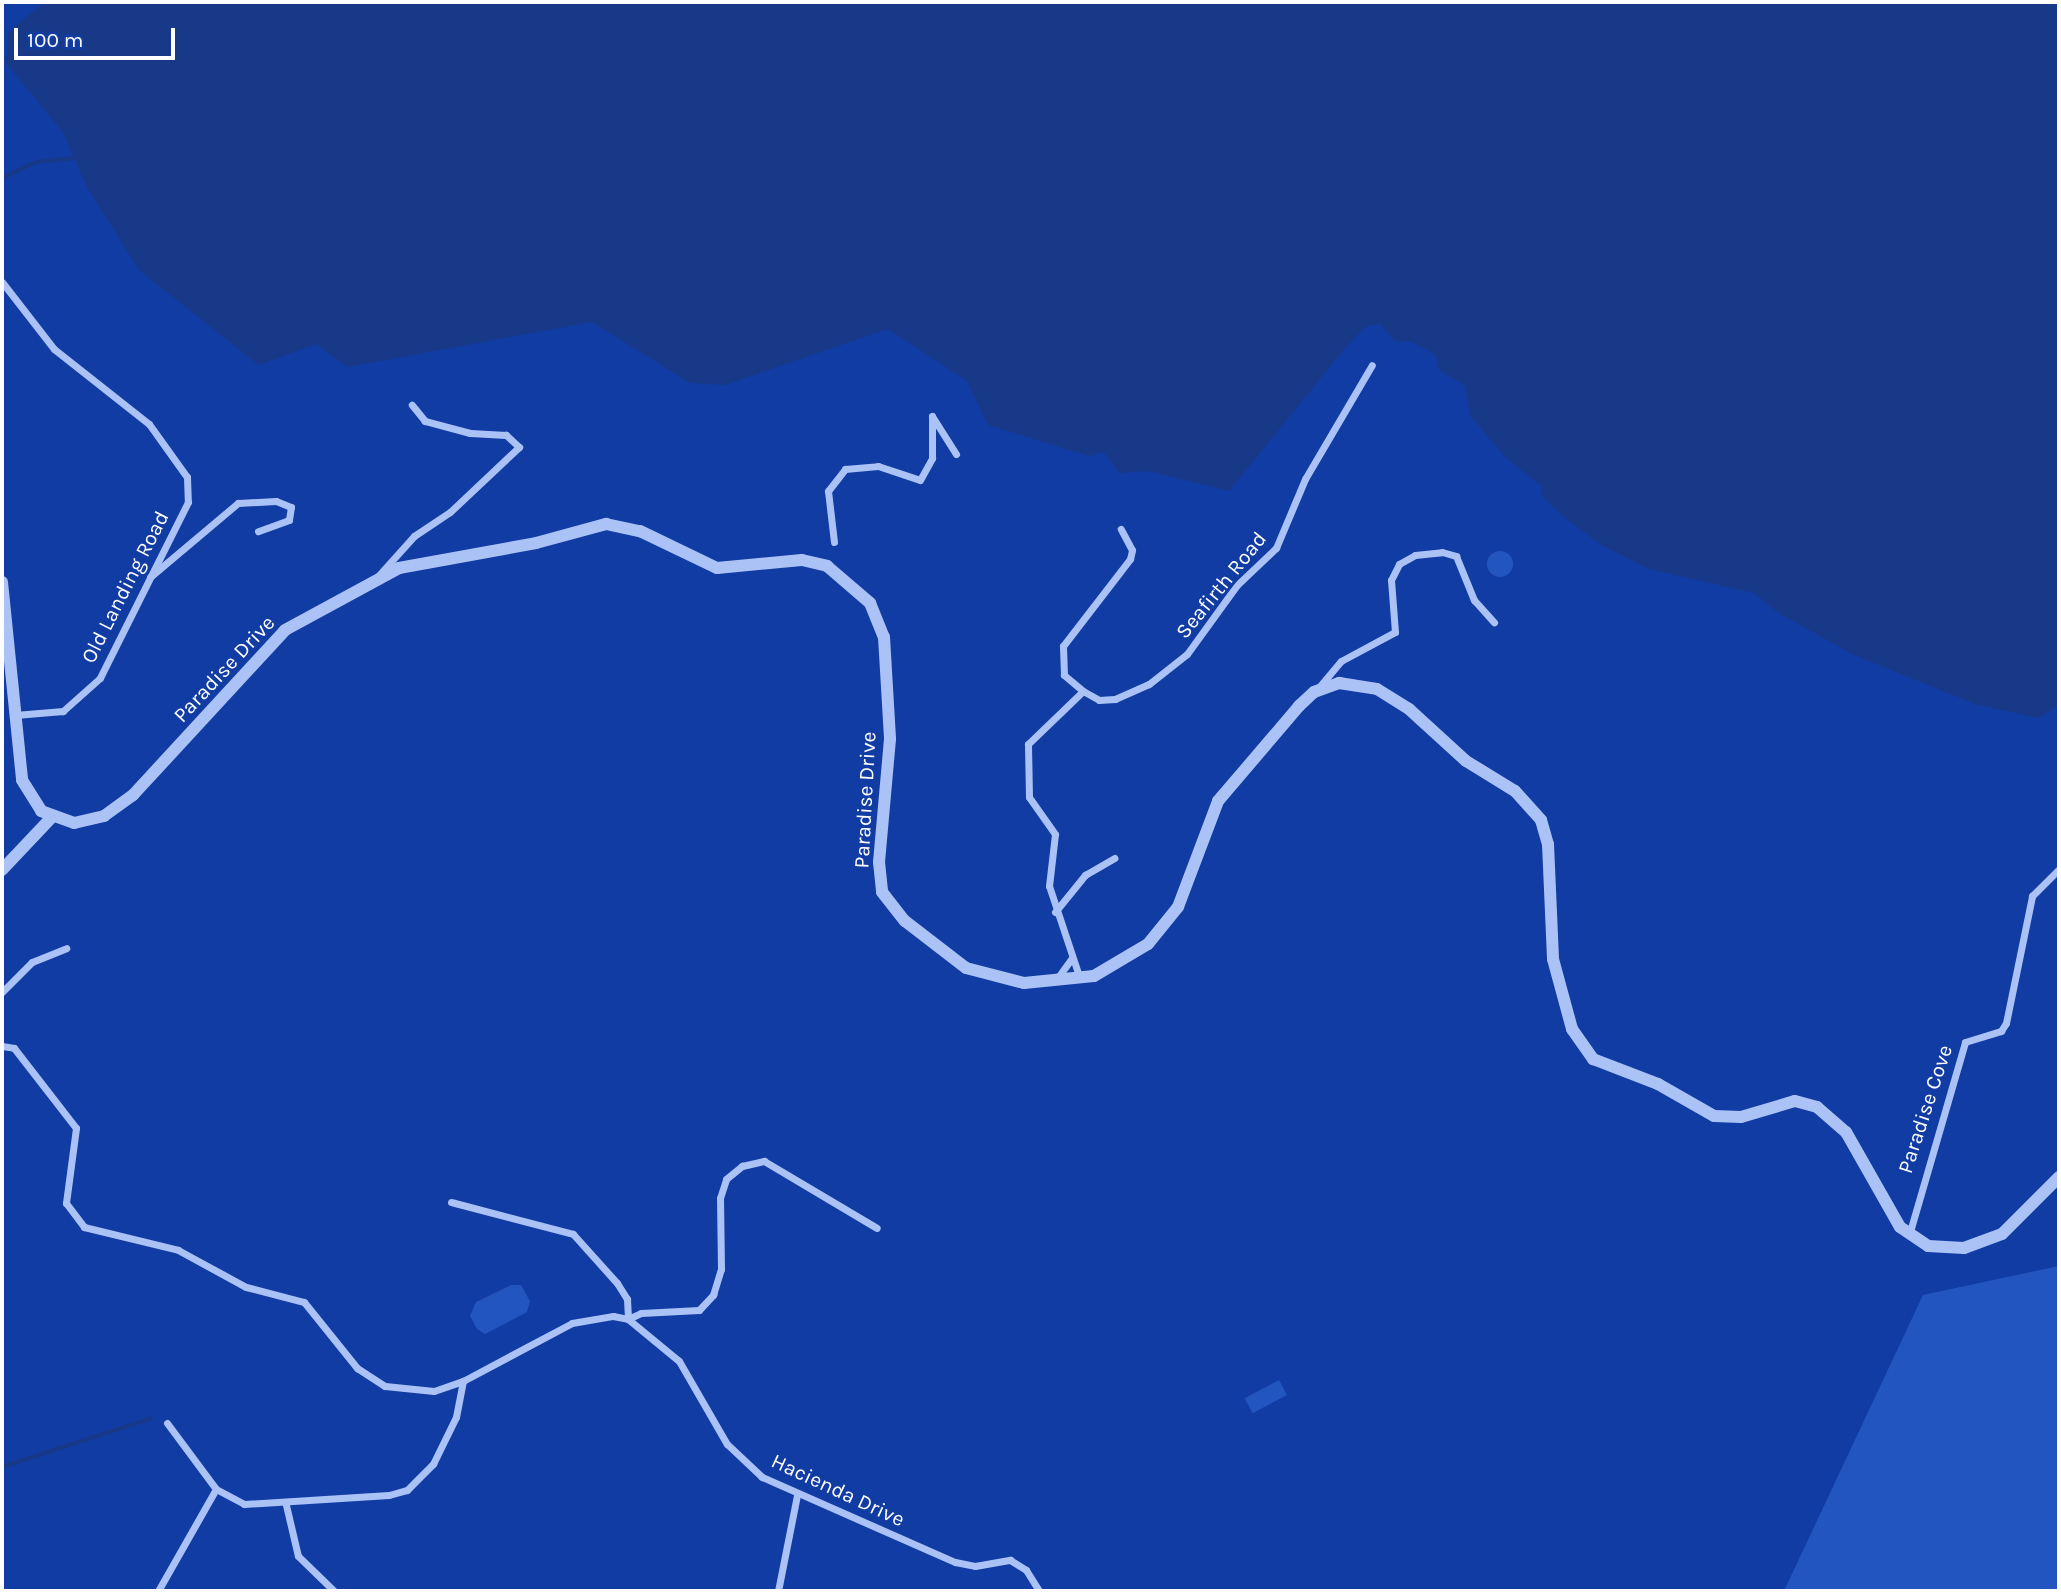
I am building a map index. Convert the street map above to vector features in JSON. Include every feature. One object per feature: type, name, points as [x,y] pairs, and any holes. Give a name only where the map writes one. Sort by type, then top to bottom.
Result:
[{"type":"street","name":"Old Landing Road","points":[[2,282],[54,349],[149,424],[187,477],[188,502],[147,579],[100,678],[83,697],[63,711],[14,715]]},
{"type":"street","name":"Seafirth Road","points":[[1083,691],[1099,700],[1115,699],[1149,684],[1187,654],[1237,585],[1276,548],[1305,479],[1372,365]]},
{"type":"street","points":[[379,575],[414,536],[450,512],[519,447],[506,435],[470,433],[425,421],[412,405]]},
{"type":"street","points":[[834,542],[828,491],[845,469],[878,466],[920,480],[930,468],[932,416],[956,454]]},
{"type":"street","points":[[147,579],[238,503],[276,501],[291,507],[289,520],[258,531]]},
{"type":"street","name":"Paradise Drive","points":[[51,818],[83,822],[122,805],[273,641],[379,575],[606,524],[640,531],[717,568],[802,560],[838,573],[870,603],[884,636],[890,739],[879,862],[882,892],[905,921],[973,972],[1054,984],[1080,980],[1126,961],[1163,928],[1184,894],[1218,802],[1314,692]]},
{"type":"street","points":[[1080,980],[1055,912],[1049,886],[1055,834],[1029,797],[1028,744],[1083,691],[1064,675],[1063,646],[1130,559],[1132,550],[1121,529]]},
{"type":"street","points":[[1314,692],[1341,661],[1395,632],[1391,580],[1399,564],[1415,555],[1456,556],[1475,600],[1494,622]]},
{"type":"street","points":[[2,582],[6,660],[24,785],[51,818],[2,870]]},
{"type":"street","points":[[1314,692],[1350,682],[1388,694],[1457,754],[1534,809],[1548,844],[1553,959],[1572,1029],[1593,1059],[1658,1084],[1713,1116],[1741,1117],[1795,1101],[1817,1107],[1846,1132],[1892,1217],[1909,1235],[1952,1249],[1989,1240],[2015,1223],[2059,1177]]},
{"type":"street","points":[[1055,912],[1085,875],[1114,858]]},
{"type":"street","name":"Paradise Cove","points":[[1909,1235],[1919,1184],[1965,1042],[2001,1031],[2007,1023],[2032,896],[2059,869]]},
{"type":"street","points":[[2,992],[32,962],[66,948]]},
{"type":"street","points":[[1054,984],[1072,958]]},
{"type":"street","points":[[2,1045],[13,1048],[76,1128],[66,1203],[84,1227],[100,1236],[178,1250],[246,1287],[304,1302],[357,1368],[385,1386],[414,1392],[463,1381],[572,1323],[614,1316],[628,1320],[641,1313],[699,1310],[713,1295],[721,1269],[720,1198],[726,1179],[743,1166],[764,1161],[877,1228]]},
{"type":"street","points":[[451,1202],[573,1234],[617,1283],[626,1299],[628,1320]]},
{"type":"street","name":"Hacienda Drive","points":[[628,1320],[679,1361],[727,1444],[762,1477],[797,1495],[955,1562],[975,1566],[1010,1560],[1026,1570],[1039,1591]]},
{"type":"street","points":[[167,1423],[216,1489],[244,1504],[286,1505],[407,1490],[433,1464],[456,1417],[463,1381]]},
{"type":"street","points":[[158,1591],[216,1489]]},
{"type":"street","points":[[778,1591],[797,1495]]},
{"type":"street","points":[[286,1505],[298,1556],[334,1591]]},
{"type":"shaded area","points":[[44,2],[2059,2],[2059,704],[2039,718],[1975,704],[1854,655],[1780,614],[1754,593],[1649,569],[1600,544],[1564,517],[1541,495],[1543,487],[1505,457],[1470,415],[1465,386],[1439,370],[1436,355],[1411,342],[1395,341],[1380,324],[1365,327],[1346,347],[1229,491],[1148,471],[1119,473],[1104,452],[1089,456],[988,425],[967,381],[888,329],[725,385],[690,383],[592,322],[348,367],[316,344],[259,365],[139,270],[87,187],[63,132],[6,63],[8,33]]},
{"type":"shaded area","points":[[1500,551],[1510,554],[1513,564],[1510,574],[1500,577],[1490,574],[1487,564],[1490,554]]},
{"type":"shaded area","points":[[2059,1266],[2059,1591],[1784,1591],[1923,1295]]},
{"type":"shaded area","points":[[511,1285],[521,1285],[530,1301],[527,1312],[485,1334],[477,1329],[470,1316],[476,1302]]},
{"type":"shaded area","points":[[1279,1380],[1287,1395],[1253,1413],[1245,1398]]},
{"type":"waterway","points":[[2,178],[37,162],[74,158]]},
{"type":"waterway","points":[[2,1467],[150,1419]]}]
